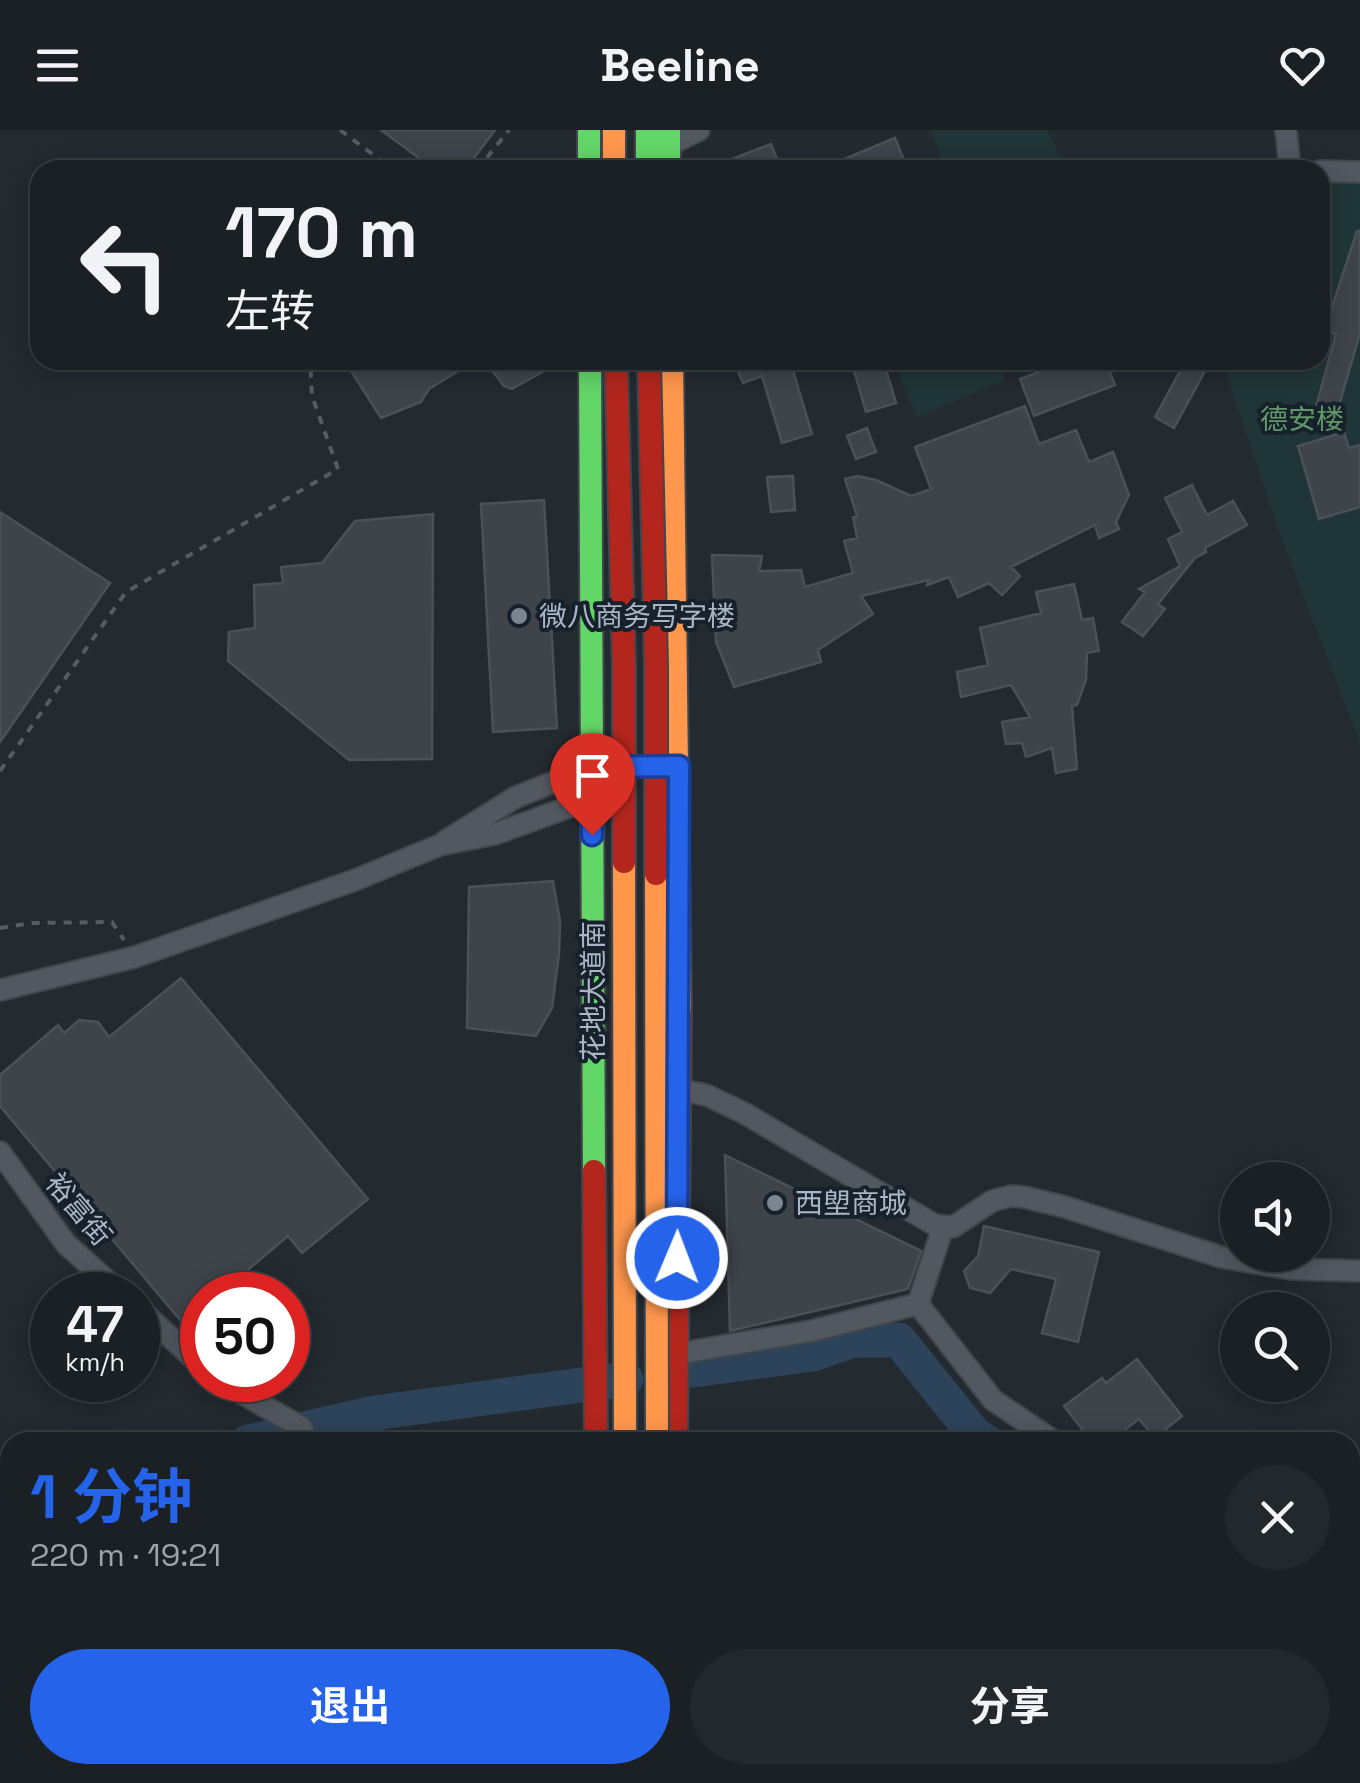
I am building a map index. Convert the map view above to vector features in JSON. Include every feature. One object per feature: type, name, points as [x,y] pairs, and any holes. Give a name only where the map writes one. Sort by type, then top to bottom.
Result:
[{"type":"main road","points":[[589,130],[589,160]]},
{"type":"main road","points":[[614,130],[614,160]]},
{"type":"main road","points":[[647,130],[647,160]]},
{"type":"main road","name":"花地大道南","points":[[590,370],[596,1432]]},
{"type":"main road","name":"花地大道南","points":[[616,370],[624,667],[625,1432]]},
{"type":"main road","points":[[648,370],[656,666],[658,1432]]},
{"type":"main road","points":[[672,370],[679,766],[676,1432]]},
{"type":"street","points":[[669,138],[699,130]]},
{"type":"street","points":[[1286,130],[1289,160]]},
{"type":"street","points":[[1330,172],[1360,172]]},
{"type":"street","points":[[440,845],[494,809],[592,767],[679,766]]},
{"type":"street","points":[[0,990],[135,957],[355,880],[440,845],[495,834],[679,766]]},
{"type":"street","points":[[594,1089],[679,1088],[706,1095],[944,1227],[962,1224],[992,1201],[1024,1197],[1221,1257],[1291,1268],[1360,1271]]},
{"type":"street","name":"裕富街","points":[[0,1152],[66,1244],[97,1272]]},
{"type":"street","points":[[918,1304],[944,1227]]},
{"type":"street","points":[[676,1354],[811,1331],[918,1304]]},
{"type":"street","points":[[918,1304],[993,1400],[1040,1432]]},
{"type":"street","points":[[160,1328],[180,1346]]},
{"type":"street","points":[[252,1402],[299,1432]]},
{"type":"path","points":[[340,130],[376,160]]},
{"type":"path","points":[[485,160],[510,130]]},
{"type":"path","points":[[0,772],[126,592],[338,470],[312,396],[311,370]]},
{"type":"path","points":[[0,928],[32,923],[112,922],[135,957]]},
{"type":"green space","points":[[930,130],[1048,130],[1061,160],[943,160]]},
{"type":"green space","name":"德安楼","points":[[1330,180],[1360,180],[1360,743],[1283,543],[1225,370],[1330,370]]},
{"type":"green space","points":[[897,370],[1001,370],[1005,380],[917,417]]},
{"type":"building","points":[[381,130],[495,130],[472,160],[422,160]]},
{"type":"building","points":[[895,138],[904,160],[842,160]]},
{"type":"building","points":[[771,144],[777,160],[729,160]]},
{"type":"building","points":[[1360,231],[1360,333],[1335,419],[1314,414],[1326,370],[1330,370],[1336,334],[1330,332],[1330,313]]},
{"type":"building","points":[[350,370],[460,370],[429,389],[421,402],[381,418]]},
{"type":"building","points":[[492,370],[546,370],[512,389],[504,386]]},
{"type":"building","points":[[737,370],[793,370],[812,434],[782,443],[762,376],[743,383]]},
{"type":"building","points":[[854,370],[886,370],[896,403],[866,412]]},
{"type":"building","points":[[1045,370],[1109,370],[1115,385],[1034,416],[1020,379]]},
{"type":"building","points":[[1181,370],[1206,370],[1174,428],[1155,417]]},
{"type":"building","points":[[1025,406],[1039,444],[1076,430],[1089,462],[1113,452],[1129,495],[1116,522],[1119,529],[1099,538],[1095,525],[1011,567],[1020,576],[1002,595],[989,583],[958,597],[949,577],[927,585],[929,580],[861,596],[873,614],[818,650],[821,662],[734,687],[716,642],[712,555],[762,556],[759,571],[801,570],[805,587],[853,573],[844,541],[857,538],[853,517],[857,516],[845,479],[858,476],[876,480],[911,496],[931,489],[915,447]]},
{"type":"building","points":[[867,428],[876,452],[856,459],[847,436]]},
{"type":"building","points":[[1344,432],[1349,448],[1360,445],[1360,507],[1319,519],[1298,446]]},
{"type":"building","points":[[793,476],[795,510],[771,512],[767,477]]},
{"type":"building","points":[[1192,485],[1207,515],[1233,501],[1247,525],[1205,548],[1206,552],[1195,558],[1158,604],[1165,609],[1143,636],[1122,622],[1145,592],[1139,589],[1180,566],[1168,539],[1182,532],[1165,498]]},
{"type":"building","name":"微八商务写字楼","points":[[544,500],[557,728],[493,732],[481,504]]},
{"type":"building","points":[[0,512],[110,583],[0,742]]},
{"type":"building","points":[[433,514],[432,759],[349,760],[228,661],[229,632],[255,628],[254,585],[283,583],[281,567],[322,563],[355,521]]},
{"type":"building","points":[[1074,584],[1082,620],[1093,618],[1099,651],[1087,653],[1086,680],[1077,705],[1072,706],[1077,769],[1056,773],[1052,748],[1026,757],[1022,743],[1006,744],[1002,722],[1030,717],[1011,685],[961,697],[957,672],[988,665],[980,628],[1041,613],[1036,592]]},
{"type":"building","points":[[553,881],[560,921],[559,954],[552,1008],[536,1036],[467,1028],[469,887]]},
{"type":"building","points":[[181,978],[368,1199],[302,1253],[288,1236],[245,1272],[180,1272],[180,1320],[160,1296],[160,1272],[140,1272],[0,1106],[0,1075],[58,1025],[64,1033],[79,1020],[98,1022],[109,1037]]},
{"type":"building","name":"西塱商城","points":[[725,1155],[921,1251],[908,1289],[730,1331]]},
{"type":"building","points":[[984,1226],[1099,1252],[1078,1342],[1042,1333],[1056,1279],[1011,1269],[990,1293],[970,1288],[964,1271],[978,1256]]},
{"type":"building","points":[[1137,1359],[1182,1416],[1162,1432],[1150,1432],[1139,1419],[1122,1432],[1084,1432],[1064,1406],[1102,1378],[1106,1383]]},
{"type":"waterway","points":[[693,1370],[813,1354],[854,1340],[899,1340],[973,1432]]},
{"type":"waterway","points":[[291,1432],[374,1413],[626,1379]]},
{"type":"traffic: fast","points":[[589,130],[589,160]]},
{"type":"traffic: fast","points":[[647,130],[647,160]]},
{"type":"traffic: fast","points":[[669,130],[669,160]]},
{"type":"traffic: fast","points":[[590,370],[594,1171]]},
{"type":"traffic: slow","points":[[614,130],[614,160]]},
{"type":"traffic: slow","points":[[672,370],[680,1014]]},
{"type":"traffic: slow","points":[[624,862],[625,1432]]},
{"type":"traffic: slow","points":[[656,874],[657,1432]]},
{"type":"traffic: jam","points":[[616,370],[624,667],[624,862]]},
{"type":"traffic: jam","points":[[649,370],[656,874]]},
{"type":"traffic: jam","points":[[676,1432],[680,1014]]},
{"type":"traffic: jam","points":[[594,1171],[596,1432]]},
{"type":"place","name":"微八商务写字楼","points":[[519,616]]},
{"type":"place","name":"西塱商城","points":[[775,1203]]},
{"type":"route","points":[[592,835],[592,767],[679,766],[677,1258]]}]
